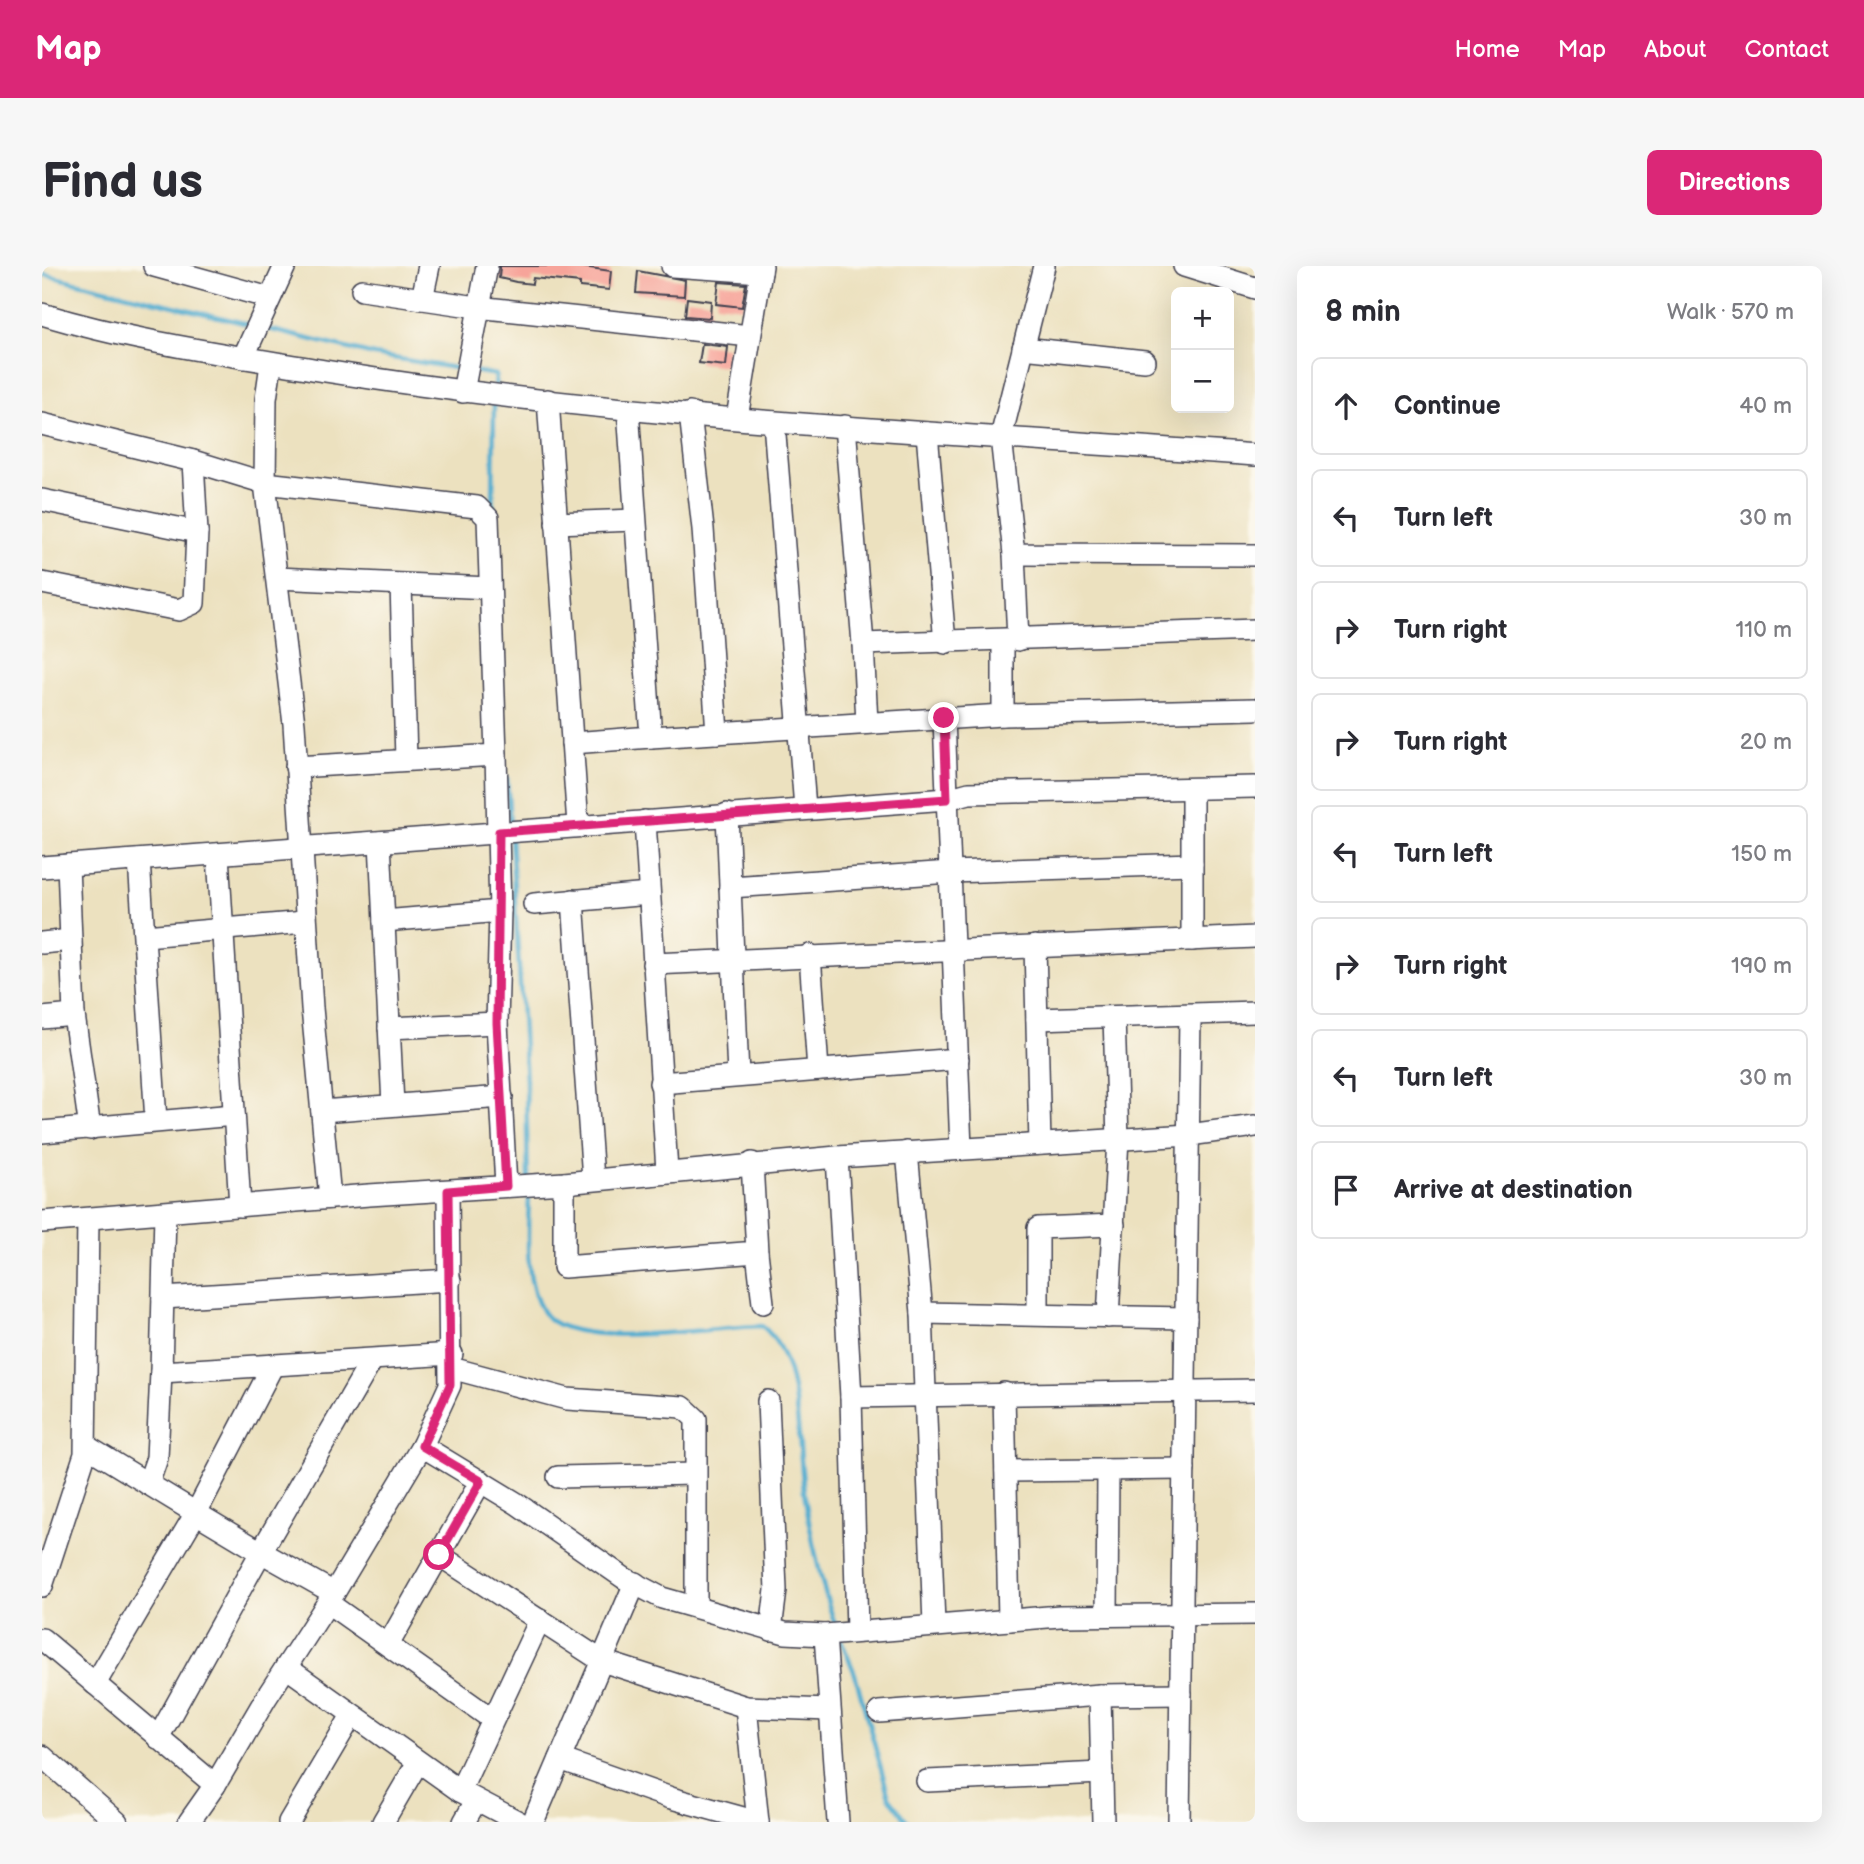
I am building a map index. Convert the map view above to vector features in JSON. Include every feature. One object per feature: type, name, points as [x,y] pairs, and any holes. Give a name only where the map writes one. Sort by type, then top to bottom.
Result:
[{"type":"street","points":[[154,266],[270,298]]},
{"type":"street","points":[[422,299],[429,266]]},
{"type":"street","points":[[466,377],[487,266]]},
{"type":"street","points":[[1003,715],[1014,554],[1001,437],[1044,266]]},
{"type":"street","points":[[1184,266],[1255,288]]},
{"type":"street","points":[[243,358],[283,267]]},
{"type":"street","points":[[684,267],[762,269],[737,418]]},
{"type":"street","points":[[362,290],[478,307],[750,337]]},
{"type":"street","points":[[42,314],[144,339],[271,364],[466,377],[495,395],[774,422],[1255,455]]},
{"type":"street","points":[[1023,348],[1145,360]]},
{"type":"street","points":[[271,364],[265,399],[265,483],[296,768],[305,922],[330,1198]]},
{"type":"street","points":[[548,401],[579,825]]},
{"type":"street","points":[[628,409],[651,737]]},
{"type":"street","points":[[690,413],[703,528],[716,733]]},
{"type":"street","points":[[774,422],[805,808]]},
{"type":"street","points":[[42,424],[193,461],[265,483],[477,507],[484,510],[488,518],[496,755],[507,831],[500,911],[497,1023],[502,1097],[521,1185]]},
{"type":"street","points":[[845,426],[867,723]]},
{"type":"street","points":[[927,433],[944,643]]},
{"type":"street","points":[[42,583],[179,610],[194,603],[197,532],[193,461]]},
{"type":"street","points":[[42,500],[197,532]]},
{"type":"street","points":[[556,523],[635,520]]},
{"type":"street","points":[[1014,554],[1255,555]]},
{"type":"street","points":[[277,578],[489,588]]},
{"type":"street","points":[[401,584],[406,760]]},
{"type":"street","points":[[863,644],[1010,641],[1255,630]]},
{"type":"street","points":[[572,743],[1003,715],[1255,709]]},
{"type":"street","points":[[944,718],[961,1149]]},
{"type":"street","points":[[296,768],[496,755]]},
{"type":"street","points":[[42,867],[947,799],[969,793],[1255,787]]},
{"type":"street","points":[[1192,790],[1192,940]]},
{"type":"street","points":[[727,814],[738,1076]]},
{"type":"street","points":[[645,821],[667,1171]]},
{"type":"street","points":[[380,842],[393,1105]]},
{"type":"street","points":[[218,855],[240,1206]]},
{"type":"street","points":[[139,860],[156,1121]]},
{"type":"street","points":[[730,887],[951,872],[1192,864]]},
{"type":"street","points":[[68,865],[74,1015],[90,1129]]},
{"type":"street","points":[[534,904],[649,894]]},
{"type":"street","points":[[573,900],[593,1179]]},
{"type":"street","points":[[384,921],[500,911]]},
{"type":"street","points":[[145,936],[305,922]]},
{"type":"street","points":[[653,964],[1255,937]]},
{"type":"street","points":[[42,943],[71,940]]},
{"type":"street","points":[[1035,946],[1040,1144]]},
{"type":"street","points":[[810,955],[818,1070]]},
{"type":"street","points":[[1037,1019],[1255,1012]]},
{"type":"street","points":[[42,1018],[74,1015]]},
{"type":"street","points":[[1179,1822],[1189,1015]]},
{"type":"street","points":[[1108,1317],[1118,1139],[1114,1017]]},
{"type":"street","points":[[389,1028],[497,1023]]},
{"type":"street","points":[[660,1083],[958,1059]]},
{"type":"street","points":[[322,1111],[502,1097]]},
{"type":"street","points":[[42,1132],[234,1115]]},
{"type":"street","points":[[42,1222],[564,1182],[752,1163],[1189,1135],[1255,1126]]},
{"type":"street","points":[[907,1152],[922,1313],[934,1625]]},
{"type":"street","points":[[837,1157],[850,1397],[841,1633],[829,1710],[838,1822]]},
{"type":"street","points":[[752,1163],[763,1303]]},
{"type":"street","points":[[564,1182],[564,1267],[757,1252]]},
{"type":"street","points":[[189,1822],[215,1785],[331,1598],[422,1446],[450,1385],[448,1191]]},
{"type":"street","points":[[148,1484],[157,1458],[165,1213]]},
{"type":"street","points":[[42,1587],[86,1446],[88,1219]]},
{"type":"street","points":[[1038,1314],[1038,1228],[1114,1225]]},
{"type":"street","points":[[163,1298],[450,1280]]},
{"type":"street","points":[[922,1313],[1185,1318]]},
{"type":"street","points":[[161,1372],[372,1360],[451,1361],[567,1399],[683,1407],[696,1419],[696,1607]]},
{"type":"street","points":[[158,1738],[372,1360]]},
{"type":"street","points":[[95,1684],[196,1513],[273,1365]]},
{"type":"street","points":[[850,1397],[1255,1390]]},
{"type":"street","points":[[1004,1393],[1009,1620]]},
{"type":"street","points":[[768,1401],[776,1590],[771,1630]]},
{"type":"street","points":[[86,1446],[261,1552],[331,1598],[388,1646],[492,1719]]},
{"type":"street","points":[[422,1446],[662,1598],[771,1630],[841,1633],[1107,1614],[1255,1614]]},
{"type":"street","points":[[1107,1614],[1108,1469]]},
{"type":"street","points":[[1006,1471],[1184,1469]]},
{"type":"street","points":[[558,1477],[695,1474]]},
{"type":"street","points":[[388,1646],[481,1481]]},
{"type":"street","points":[[439,1555],[601,1661],[746,1707],[829,1710]]},
{"type":"street","points":[[533,1822],[635,1583]]},
{"type":"street","points":[[464,1822],[468,1796],[492,1719],[540,1620]]},
{"type":"street","points":[[42,1639],[215,1785]]},
{"type":"street","points":[[286,1667],[351,1717],[468,1796],[519,1822]]},
{"type":"street","points":[[879,1712],[1100,1695],[1181,1694]]},
{"type":"street","points":[[1100,1695],[1103,1822]]},
{"type":"street","points":[[560,1759],[671,1798],[758,1822],[746,1707]]},
{"type":"street","points":[[289,1822],[351,1717]]},
{"type":"street","points":[[383,1822],[418,1762]]},
{"type":"street","points":[[44,1763],[117,1822]]},
{"type":"street","points":[[927,1781],[1102,1773]]},
{"type":"building","points":[[500,266],[576,266],[611,271],[609,290],[580,287],[580,283],[533,278],[532,284],[516,282],[499,278]]},
{"type":"building","points":[[638,271],[685,280],[684,296],[636,293]]},
{"type":"building","points":[[719,282],[746,284],[742,307],[716,304]]},
{"type":"building","points":[[687,298],[711,301],[710,318],[685,316]]},
{"type":"building","points":[[702,344],[728,347],[726,366],[699,363]]},
{"type":"waterway","points":[[42,274],[252,325]]},
{"type":"waterway","points":[[264,328],[374,355],[461,369]]},
{"type":"waterway","points":[[473,371],[496,375],[495,388]]},
{"type":"waterway","points":[[493,511],[494,400]]},
{"type":"waterway","points":[[507,778],[510,825]]},
{"type":"waterway","points":[[511,837],[526,1081],[528,1178]]},
{"type":"waterway","points":[[529,1190],[528,1252],[532,1284],[543,1312],[558,1324],[581,1331],[611,1334],[762,1326],[775,1341],[792,1382],[811,1531],[822,1581],[837,1629]]},
{"type":"waterway","points":[[841,1640],[855,1674],[889,1797],[908,1822]]},
{"type":"route","points":[[439,1555],[481,1481],[422,1446],[450,1385],[452,1354],[448,1191],[506,1186],[497,1023],[499,832],[947,799],[944,718]]}]
